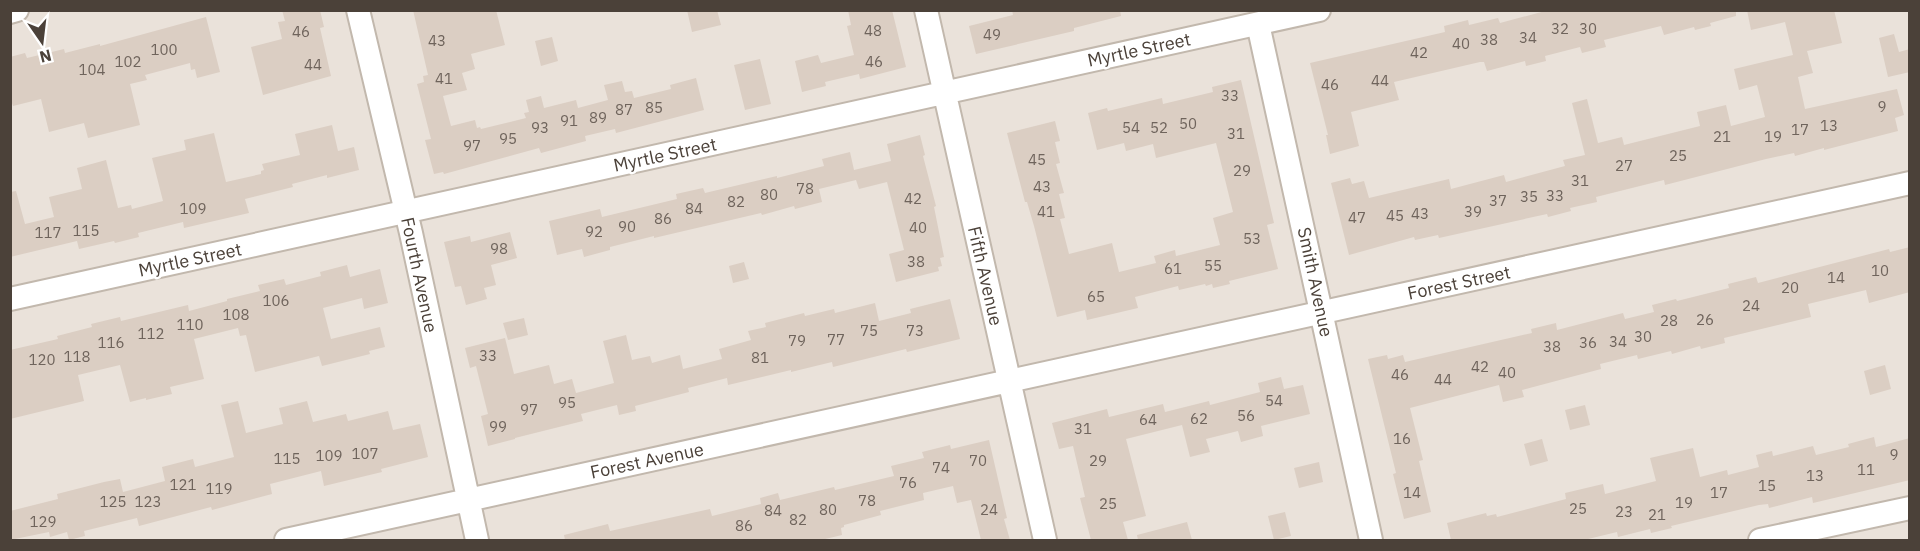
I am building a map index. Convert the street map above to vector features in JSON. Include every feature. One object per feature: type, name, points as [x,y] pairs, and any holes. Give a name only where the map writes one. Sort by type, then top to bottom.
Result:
[{"type":"street","points":[[10,12],[17,10]]},
{"type":"street","name":"Fourth Avenue","points":[[358,10],[406,212],[477,540]]},
{"type":"street","name":"Fifth Avenue","points":[[927,10],[1045,540]]},
{"type":"street","name":"Myrtle Street","points":[[10,299],[1319,10]]},
{"type":"street","name":"Smith Avenue","points":[[1257,24],[1371,540]]},
{"type":"street","name":"Forest Street","points":[[1008,382],[1910,183]]},
{"type":"street","name":"Forest Avenue","points":[[286,540],[1008,382]]},
{"type":"street","points":[[1760,540],[1910,508]]},
{"type":"shaded area","points":[[11,11],[1909,11],[1909,540],[11,540]]},
{"type":"building","points":[[282,10],[320,10],[324,27],[320,28],[331,76],[263,95],[251,47],[282,39],[278,22],[285,21]]},
{"type":"building","points":[[413,10],[496,10],[505,45],[471,54],[475,69],[462,73],[467,90],[443,96],[451,126],[475,120],[477,128],[481,129],[526,118],[524,113],[529,112],[526,100],[541,96],[544,108],[576,100],[578,108],[608,100],[604,85],[622,81],[625,92],[632,91],[634,98],[671,89],[670,85],[696,78],[704,110],[616,133],[615,129],[585,136],[586,141],[541,153],[539,148],[444,174],[443,172],[434,174],[425,140],[431,139],[417,84],[424,82],[423,76],[428,75]]},
{"type":"building","points":[[687,10],[717,10],[721,25],[692,32]]},
{"type":"building","points":[[848,10],[892,10],[906,67],[860,79],[859,74],[825,82],[826,86],[802,92],[795,61],[818,55],[821,63],[854,55],[847,26],[851,25]]},
{"type":"building","points":[[1012,10],[1120,10],[1121,16],[1074,28],[1074,31],[976,54],[969,26],[1013,15]]},
{"type":"building","points":[[1549,10],[1736,10],[1736,16],[1710,23],[1711,26],[1695,30],[1694,27],[1664,35],[1661,26],[1604,40],[1606,47],[1582,53],[1580,47],[1545,56],[1546,61],[1526,66],[1525,61],[1487,71],[1484,62],[1480,62],[1394,82],[1399,100],[1351,112],[1359,146],[1330,154],[1326,135],[1328,135],[1310,63],[1445,32],[1444,26],[1468,20],[1469,25],[1498,18],[1500,23]]},
{"type":"building","points":[[1747,10],[1834,10],[1842,43],[1807,51],[1813,73],[1798,77],[1805,109],[1897,89],[1904,115],[1895,118],[1898,131],[1824,150],[1824,148],[1795,156],[1794,153],[1766,159],[1665,185],[1664,180],[1596,197],[1597,202],[1570,208],[1571,211],[1548,217],[1547,214],[1439,238],[1438,235],[1415,240],[1414,237],[1349,255],[1331,183],[1350,178],[1352,184],[1364,181],[1369,198],[1449,179],[1451,189],[1504,175],[1506,182],[1565,166],[1563,160],[1585,155],[1572,103],[1587,99],[1598,143],[1622,137],[1624,145],[1700,126],[1697,112],[1726,105],[1731,126],[1765,117],[1757,85],[1739,90],[1734,69],[1793,55],[1785,22],[1751,30]]},
{"type":"building","points":[[206,17],[220,72],[197,78],[195,69],[191,70],[190,63],[145,75],[147,80],[130,84],[140,125],[88,138],[84,123],[49,132],[41,99],[13,106],[10,98],[10,57],[25,53],[27,58],[64,49],[65,53],[100,44],[100,46]]},
{"type":"building","points":[[1894,34],[1899,52],[1910,49],[1910,72],[1888,77],[1879,38]]},
{"type":"building","points":[[552,37],[558,61],[541,66],[535,41]]},
{"type":"building","points":[[760,59],[771,104],[745,110],[734,65]]},
{"type":"building","points":[[1241,80],[1274,223],[1267,225],[1278,269],[1229,281],[1230,284],[1213,288],[1212,284],[1206,286],[1205,284],[1179,290],[1178,286],[1135,297],[1138,308],[1087,320],[1085,310],[1057,317],[1007,133],[1055,121],[1060,141],[1055,142],[1060,163],[1056,164],[1064,193],[1059,194],[1065,218],[1060,219],[1069,254],[1112,243],[1119,272],[1156,263],[1154,256],[1175,250],[1176,256],[1220,245],[1213,218],[1233,212],[1216,143],[1156,158],[1153,144],[1126,151],[1124,143],[1097,150],[1088,113],[1107,108],[1108,111],[1162,98],[1163,104],[1213,92],[1212,87]]},
{"type":"building","points":[[332,125],[338,151],[354,147],[359,170],[327,178],[327,175],[292,184],[293,187],[245,199],[249,213],[184,228],[183,222],[138,233],[139,237],[115,243],[114,241],[79,249],[77,241],[10,257],[10,192],[16,191],[25,224],[54,217],[49,197],[82,189],[77,168],[106,160],[118,208],[131,205],[132,209],[163,201],[152,158],[186,150],[184,140],[214,133],[226,182],[261,174],[264,170],[262,164],[300,155],[295,134]]},
{"type":"building","points":[[920,135],[936,206],[934,207],[944,257],[940,258],[942,266],[938,267],[939,271],[896,282],[889,254],[904,250],[887,182],[859,189],[856,180],[819,189],[822,202],[795,209],[794,206],[762,215],[761,213],[654,238],[654,236],[610,247],[610,250],[584,257],[582,249],[557,255],[549,221],[600,209],[602,217],[677,199],[676,194],[703,188],[705,193],[777,176],[777,178],[824,166],[822,159],[850,152],[854,170],[891,161],[887,144]]},
{"type":"building","points":[[510,232],[517,258],[491,265],[496,285],[484,288],[487,299],[466,305],[461,286],[455,287],[444,242],[470,236],[471,242]]},
{"type":"building","points":[[1910,247],[1910,292],[1869,303],[1866,290],[1808,304],[1811,317],[1724,338],[1725,343],[1701,349],[1700,346],[1672,354],[1671,351],[1638,359],[1637,355],[1600,364],[1601,369],[1522,390],[1524,397],[1503,402],[1499,385],[1410,408],[1423,460],[1419,461],[1431,512],[1404,519],[1393,474],[1396,473],[1368,359],[1387,355],[1388,359],[1403,355],[1405,362],[1532,333],[1531,329],[1556,323],[1557,330],[1623,313],[1625,319],[1654,312],[1652,305],[1729,288],[1728,284],[1756,277],[1758,283],[1889,249],[1890,252]]},
{"type":"building","points":[[744,262],[749,279],[733,283],[729,266]]},
{"type":"building","points":[[347,265],[350,277],[380,269],[388,303],[364,309],[362,298],[323,308],[331,339],[380,327],[385,347],[369,351],[370,354],[322,366],[319,356],[255,372],[246,335],[240,336],[238,328],[194,339],[204,379],[170,387],[172,394],[130,402],[120,365],[78,375],[84,401],[10,419],[10,350],[58,339],[57,336],[120,317],[121,321],[188,305],[189,311],[260,291],[258,285],[284,279],[286,285],[321,276],[320,272]]},
{"type":"building","points":[[950,299],[960,339],[907,352],[906,349],[833,367],[832,362],[728,385],[727,378],[688,388],[689,392],[635,406],[636,411],[619,415],[617,405],[581,414],[583,421],[488,446],[481,416],[488,414],[476,366],[470,368],[465,348],[505,338],[514,374],[549,365],[554,384],[572,379],[576,393],[614,383],[603,341],[626,335],[632,360],[650,356],[652,363],[680,355],[683,369],[722,359],[719,349],[751,340],[748,331],[766,327],[765,323],[804,313],[805,316],[834,309],[835,313],[875,303],[879,321],[911,313],[910,309]]},
{"type":"building","points":[[524,318],[528,335],[508,340],[503,323]]},
{"type":"building","points":[[1885,365],[1891,389],[1870,395],[1864,371]]},
{"type":"building","points":[[1281,377],[1284,389],[1303,385],[1310,414],[1261,426],[1263,436],[1241,442],[1238,431],[1206,439],[1210,452],[1190,457],[1182,425],[1126,439],[1146,516],[1123,522],[1128,540],[1091,540],[1080,498],[1085,497],[1073,446],[1059,449],[1052,423],[1107,409],[1109,417],[1163,404],[1165,412],[1209,401],[1210,405],[1260,392],[1258,383]]},
{"type":"building","points":[[238,401],[246,433],[283,424],[279,408],[307,401],[313,422],[346,414],[348,421],[388,411],[393,430],[420,424],[428,457],[381,469],[382,472],[324,486],[321,471],[270,484],[272,494],[139,526],[137,518],[84,531],[85,536],[69,540],[67,532],[50,537],[49,532],[10,540],[10,511],[58,499],[57,494],[120,479],[123,492],[165,481],[162,467],[193,459],[195,467],[234,457],[221,405]]},
{"type":"building","points":[[1585,405],[1590,425],[1570,430],[1565,410]]},
{"type":"building","points":[[1874,437],[1876,447],[1910,438],[1910,480],[1813,503],[1812,497],[1769,508],[1768,504],[1759,505],[1651,533],[1650,529],[1618,537],[1617,532],[1584,540],[1451,540],[1447,523],[1486,513],[1487,516],[1496,514],[1497,517],[1566,499],[1565,493],[1603,484],[1605,494],[1656,481],[1650,458],[1693,448],[1700,477],[1727,470],[1728,475],[1759,467],[1756,455],[1772,451],[1773,456],[1813,446],[1816,455],[1849,447],[1848,444]]},
{"type":"building","points":[[1542,439],[1548,461],[1530,466],[1524,444]]},
{"type":"building","points":[[989,440],[1010,540],[981,540],[971,500],[957,503],[953,486],[923,493],[924,500],[880,511],[881,515],[844,525],[841,528],[842,535],[821,540],[565,540],[564,535],[608,524],[610,531],[710,509],[712,516],[761,504],[760,498],[778,493],[780,500],[834,487],[835,490],[894,476],[891,466],[924,458],[922,452],[950,445],[951,449]]},
{"type":"building","points":[[1319,462],[1323,482],[1299,488],[1294,468]]},
{"type":"building","points":[[1285,512],[1291,536],[1274,540],[1268,516]]},
{"type":"building","points":[[1187,522],[1192,540],[1138,540],[1137,535]]}]
